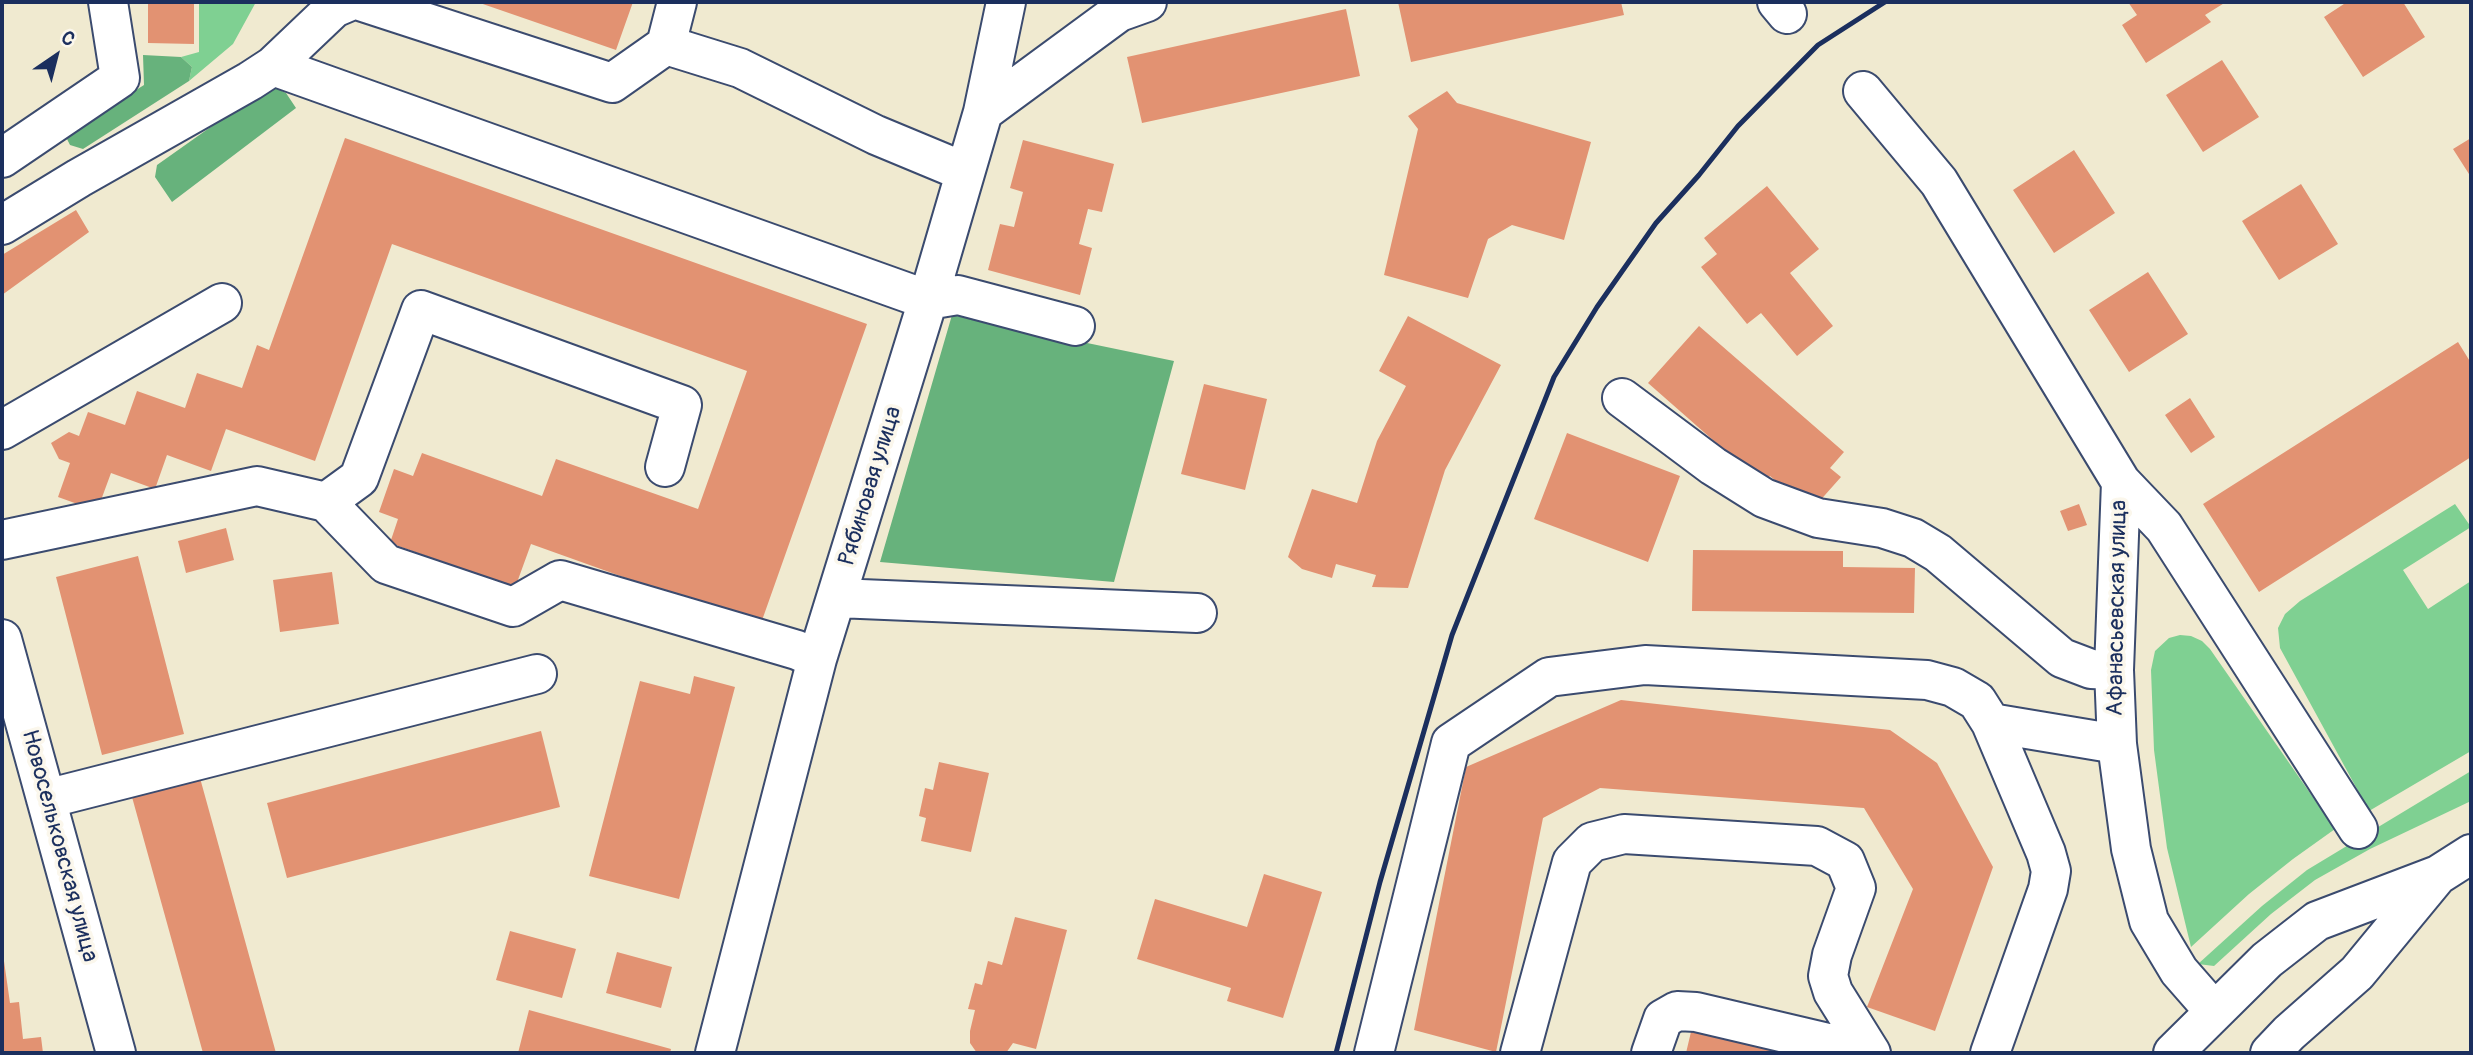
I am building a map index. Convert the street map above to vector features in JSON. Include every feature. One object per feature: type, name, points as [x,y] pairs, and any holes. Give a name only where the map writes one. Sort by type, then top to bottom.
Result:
[{"type":"street","points":[[2,159],[120,78],[108,2]]},
{"type":"street","points":[[2,225],[273,66],[334,8],[348,2]]},
{"type":"street","points":[[363,2],[612,83],[666,46],[677,2]]},
{"type":"street","name":"Рябиновая улица","points":[[715,1053],[817,659],[983,112],[1006,2]]},
{"type":"street","points":[[983,112],[1119,12],[1147,2]]},
{"type":"street","points":[[666,46],[740,68],[876,135],[965,172]]},
{"type":"street","points":[[273,66],[928,300],[958,295],[1075,326]]},
{"type":"street","name":"Афанасьевская улица","points":[[1863,91],[1939,182],[2121,482],[2114,670],[2117,744],[2131,849],[2149,921],[2179,971],[2214,1011]]},
{"type":"street","points":[[2,430],[222,303]]},
{"type":"street","points":[[326,502],[359,478],[421,310],[682,405],[665,467]]},
{"type":"street","points":[[1622,398],[1713,466],[1764,498],[1818,518],[1882,527],[1913,538],[1938,553],[2062,657],[2091,669],[2114,670]]},
{"type":"street","points":[[2121,482],[2164,527],[2358,829]]},
{"type":"street","points":[[2,540],[257,486],[326,502],[386,564],[513,607],[559,580],[797,650],[817,659]]},
{"type":"street","points":[[837,598],[1197,613]]},
{"type":"street","name":"Новосельковская улица","points":[[2,639],[116,1053]]},
{"type":"street","points":[[1376,1053],[1451,743],[1549,677],[1645,665],[1927,680],[1953,687],[1977,701],[1991,723],[2046,853],[2051,871],[2048,889],[1990,1053]]},
{"type":"street","points":[[46,799],[537,674]]},
{"type":"street","points":[[1991,723],[2117,744]]},
{"type":"street","points":[[1520,1053],[1572,862],[1592,842],[1623,834],[1817,846],[1845,861],[1856,888],[1832,955],[1828,975],[1860,1052]]},
{"type":"street","points":[[2173,1053],[2267,960],[2317,921],[2438,875],[2471,854]]},
{"type":"street","points":[[2270,1053],[2357,973],[2438,875]]},
{"type":"street","points":[[2317,921],[2345,946],[2357,973]]},
{"type":"street","points":[[1651,1053],[1663,1018],[1677,1011],[1696,1012],[1860,1052]]},
{"type":"green space","points":[[199,2],[256,2],[233,44],[189,81],[192,67],[181,57],[199,52]]},
{"type":"green space","points":[[143,55],[181,57],[192,67],[189,81],[83,149],[70,145],[65,135],[144,85]]},
{"type":"green space","points":[[270,85],[286,93],[296,108],[172,202],[155,177],[157,165]]},
{"type":"green space","points":[[952,315],[1174,361],[1114,582],[880,562]]},
{"type":"green space","points":[[2455,504],[2471,527],[2403,570],[2428,609],[2471,581],[2471,751],[2369,811],[2280,648],[2278,628],[2285,614],[2300,601]]},
{"type":"green space","points":[[2180,635],[2202,641],[2210,649],[2335,829],[2249,894],[2191,947],[2167,848],[2154,750],[2151,670],[2155,651],[2169,638]]},
{"type":"green space","points":[[2471,771],[2471,801],[2370,849],[2315,880],[2271,914],[2214,966],[2198,964],[2262,906],[2307,870]]},
{"type":"building","points":[[148,2],[194,2],[194,44],[148,43]]},
{"type":"building","points":[[477,2],[633,2],[616,50]]},
{"type":"building","points":[[1398,2],[1621,2],[1624,15],[1411,62]]},
{"type":"building","points":[[2128,2],[2226,2],[2205,15],[2211,22],[2146,63],[2122,25],[2137,15]]},
{"type":"building","points":[[2347,2],[2403,2],[2425,37],[2363,77],[2324,17]]},
{"type":"building","points":[[1346,9],[1360,76],[1142,123],[1127,57]]},
{"type":"building","points":[[2222,60],[2259,117],[2203,152],[2166,95]]},
{"type":"building","points":[[1447,91],[1457,103],[1591,142],[1564,240],[1512,225],[1488,239],[1468,298],[1384,275],[1418,129],[1408,116]]},
{"type":"building","points":[[345,138],[867,324],[760,626],[531,544],[515,588],[390,543],[398,519],[379,512],[394,469],[413,476],[422,453],[542,496],[556,459],[698,509],[747,371],[392,244],[315,461],[226,429],[211,471],[167,455],[155,489],[111,473],[97,511],[58,497],[70,463],[59,459],[51,443],[69,432],[79,436],[88,412],[125,425],[137,391],[185,408],[197,373],[242,388],[257,345],[269,350]]},
{"type":"building","points":[[2471,138],[2471,172],[2469,174],[2453,149]]},
{"type":"building","points":[[1023,140],[1114,164],[1102,212],[1088,209],[1079,244],[1092,248],[1080,295],[988,270],[1000,224],[1014,227],[1023,192],[1010,188]]},
{"type":"building","points":[[2074,150],[2115,213],[2054,253],[2013,190]]},
{"type":"building","points":[[2301,184],[2338,244],[2279,280],[2242,221]]},
{"type":"building","points":[[1767,186],[1819,249],[1790,273],[1833,326],[1797,356],[1761,313],[1747,324],[1701,267],[1717,254],[1704,238]]},
{"type":"building","points":[[76,210],[89,232],[2,295],[2,255]]},
{"type":"building","points":[[2148,272],[2188,334],[2129,372],[2089,310]]},
{"type":"building","points":[[1408,316],[1501,365],[1445,470],[1408,588],[1372,587],[1376,575],[1336,564],[1332,578],[1302,569],[1288,557],[1312,489],[1357,503],[1377,441],[1406,386],[1379,371]]},
{"type":"building","points":[[1699,326],[1844,452],[1830,468],[1841,477],[1817,504],[1800,502],[1770,476],[1763,484],[1648,383]]},
{"type":"building","points":[[2458,342],[2471,363],[2471,457],[2259,592],[2203,504]]},
{"type":"building","points":[[1204,384],[1267,399],[1245,490],[1181,474]]},
{"type":"building","points":[[2190,398],[2215,437],[2191,453],[2165,415]]},
{"type":"building","points":[[1567,433],[1680,476],[1648,562],[1534,519]]},
{"type":"building","points":[[2079,504],[2087,525],[2068,531],[2060,511]]},
{"type":"building","points":[[226,528],[234,560],[186,573],[178,541]]},
{"type":"building","points":[[1693,550],[1843,551],[1843,567],[1915,568],[1914,613],[1692,611]]},
{"type":"building","points":[[138,556],[184,734],[102,755],[56,577]]},
{"type":"building","points":[[332,572],[339,624],[280,632],[273,580]]},
{"type":"building","points":[[694,676],[735,687],[679,899],[589,876],[640,681],[690,694]]},
{"type":"building","points":[[1621,700],[1890,730],[1937,763],[1993,867],[1935,1031],[1867,1007],[1913,889],[1864,808],[1600,788],[1543,818],[1496,1052],[1414,1030],[1466,767]]},
{"type":"building","points":[[541,731],[560,807],[287,878],[267,803]]},
{"type":"building","points":[[939,762],[989,773],[971,852],[921,841],[926,818],[919,816],[925,788],[933,790]]},
{"type":"building","points":[[200,778],[276,1053],[203,1053],[132,797]]},
{"type":"building","points":[[1264,874],[1322,892],[1283,1018],[1227,1001],[1231,988],[1137,959],[1155,899],[1247,927]]},
{"type":"building","points":[[1015,917],[1067,930],[1036,1049],[1013,1043],[1006,1053],[977,1053],[970,1043],[975,1010],[968,1009],[975,983],[982,985],[988,961],[1002,965]]},
{"type":"building","points":[[510,931],[576,949],[562,998],[496,980]]},
{"type":"building","points":[[2,947],[10,1003],[19,1002],[23,1039],[41,1037],[43,1053],[2,1053]]},
{"type":"building","points":[[617,952],[672,967],[661,1008],[606,993]]},
{"type":"building","points":[[1699,998],[1792,1019],[1784,1053],[1686,1053]]},
{"type":"building","points":[[529,1010],[671,1049],[670,1053],[518,1053]]},
{"type":"railway","points":[[1336,1053],[1380,882],[1452,635],[1554,377],[1597,307],[1656,223],[1738,126],[1818,45],[1885,2]]}]
